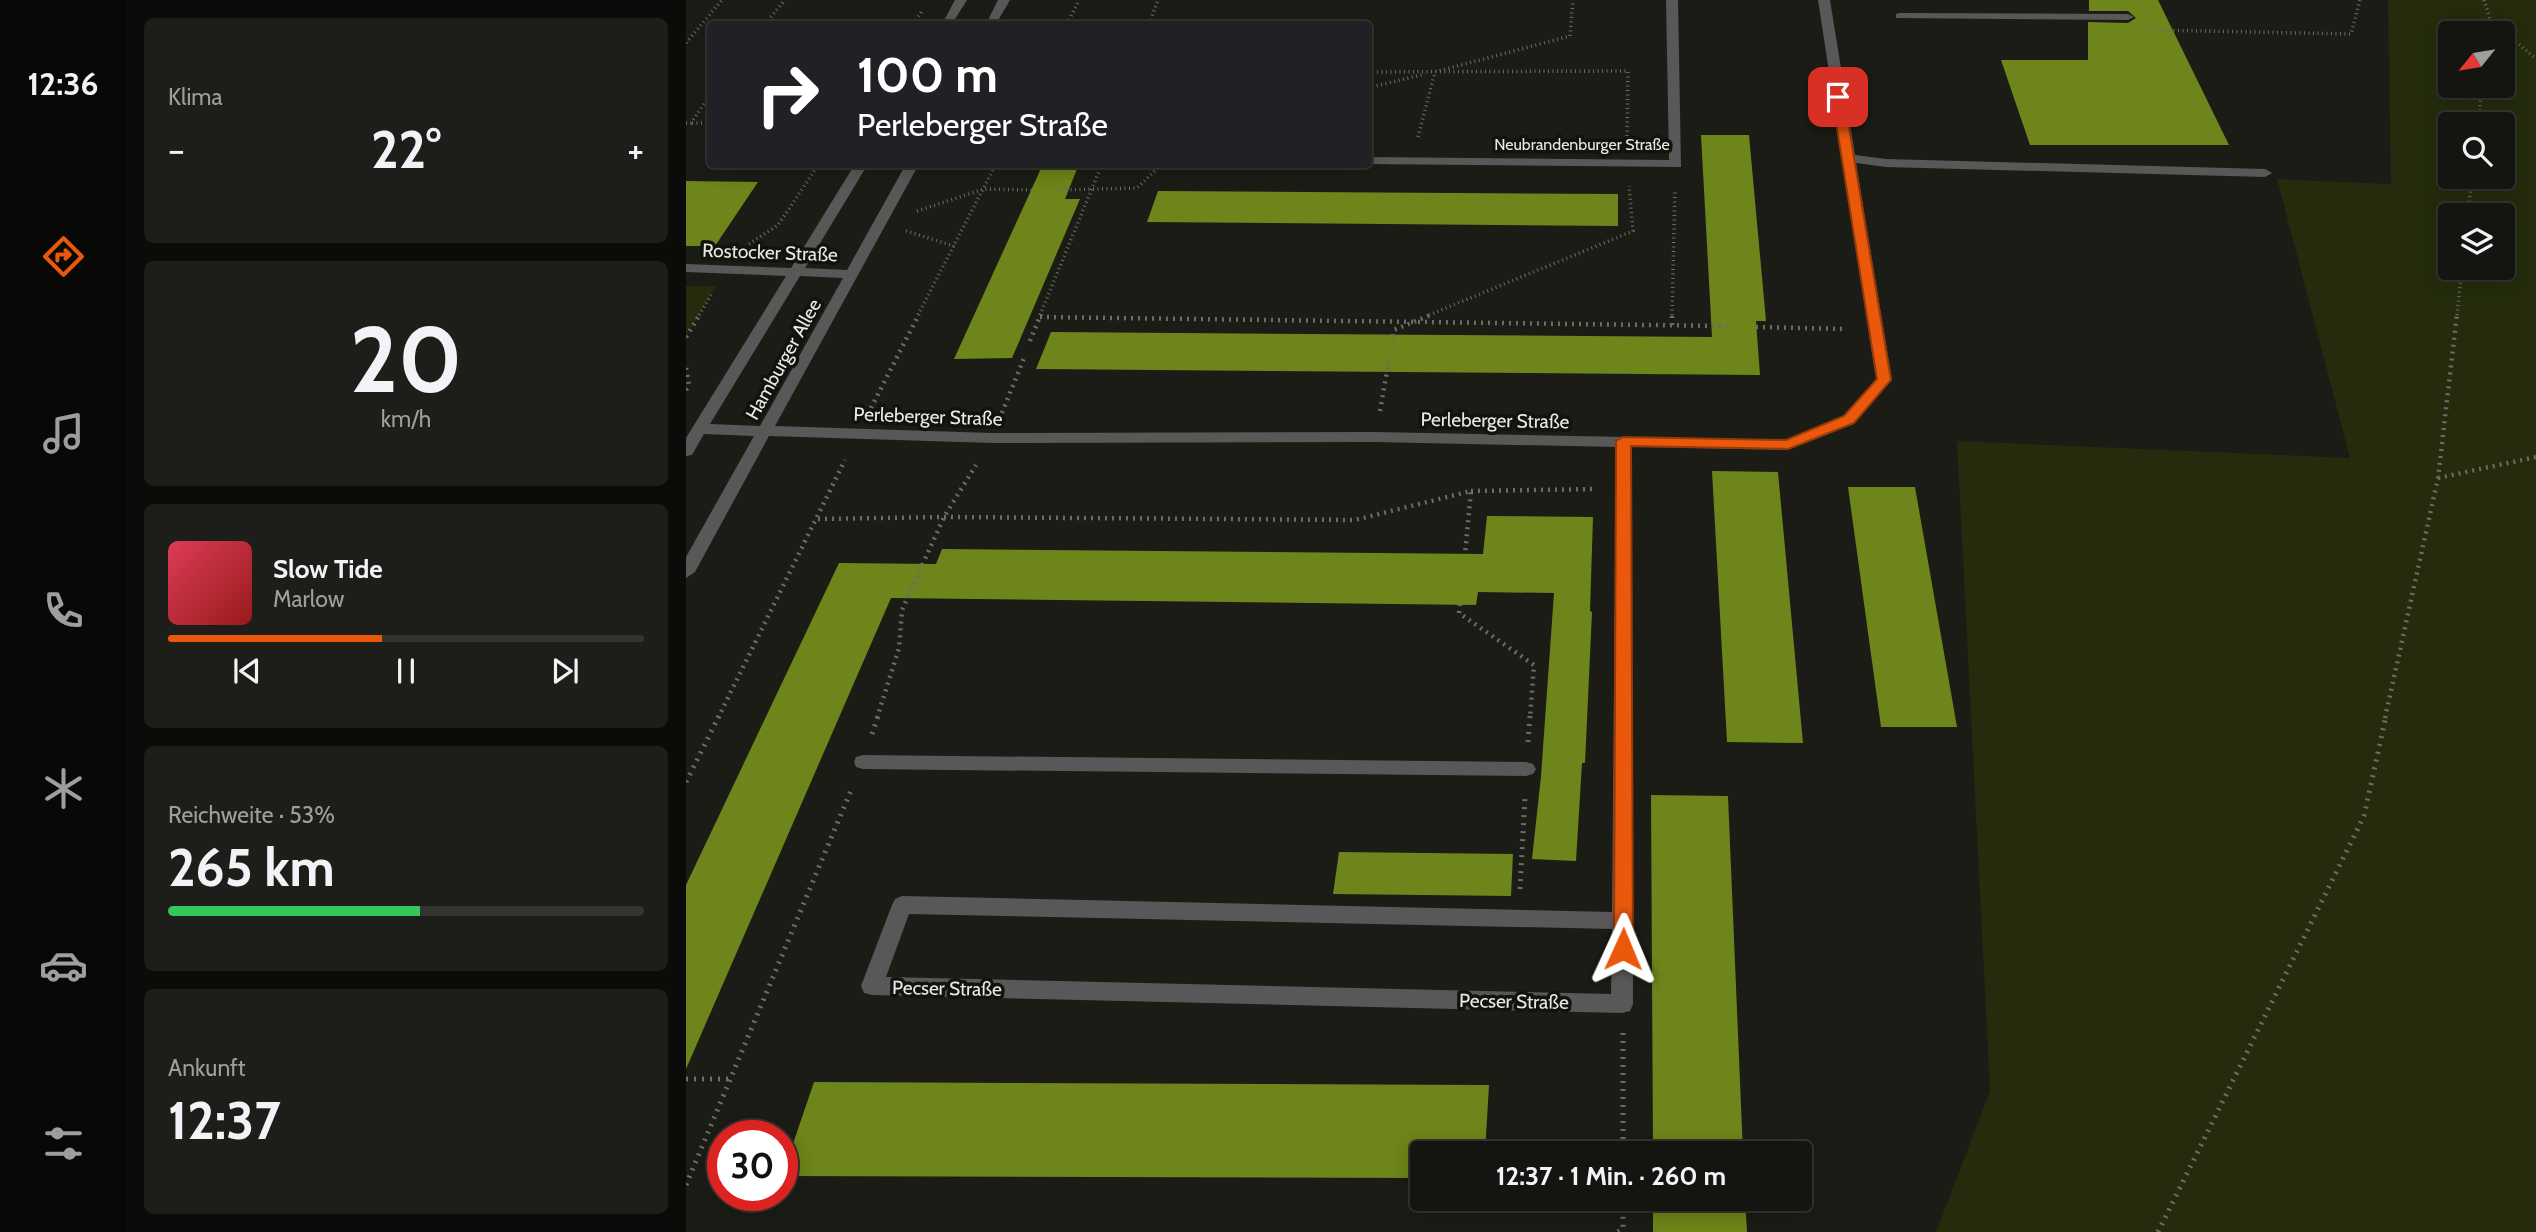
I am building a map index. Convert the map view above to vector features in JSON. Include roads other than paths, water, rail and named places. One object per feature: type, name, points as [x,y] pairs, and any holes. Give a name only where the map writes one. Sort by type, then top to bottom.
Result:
[{"type":"street","points":[[949,21],[961,0]]},
{"type":"street","points":[[993,21],[1004,0]]},
{"type":"street","name":"Neubrandenburger Straße","points":[[1372,161],[1676,164],[1672,0]]},
{"type":"street","name":"Perleberger Straße","points":[[699,429],[992,438],[1375,437],[1788,445],[1849,420],[1884,380],[1824,0]]},
{"type":"street","points":[[1900,16],[2128,17]]},
{"type":"street","points":[[1847,159],[1886,163],[2265,173]]},
{"type":"street","name":"Hamburger Allee","points":[[686,451],[860,168]]},
{"type":"street","name":"Hamburger Allee","points":[[686,572],[911,168]]},
{"type":"street","name":"Rostocker Straße","points":[[686,268],[853,274]]},
{"type":"street","points":[[1623,441],[1624,921]]},
{"type":"street","points":[[863,762],[1526,769]]},
{"type":"street","name":"Pecser Straße","points":[[902,905],[1624,921],[1622,1004],[872,986],[902,905]]}]
